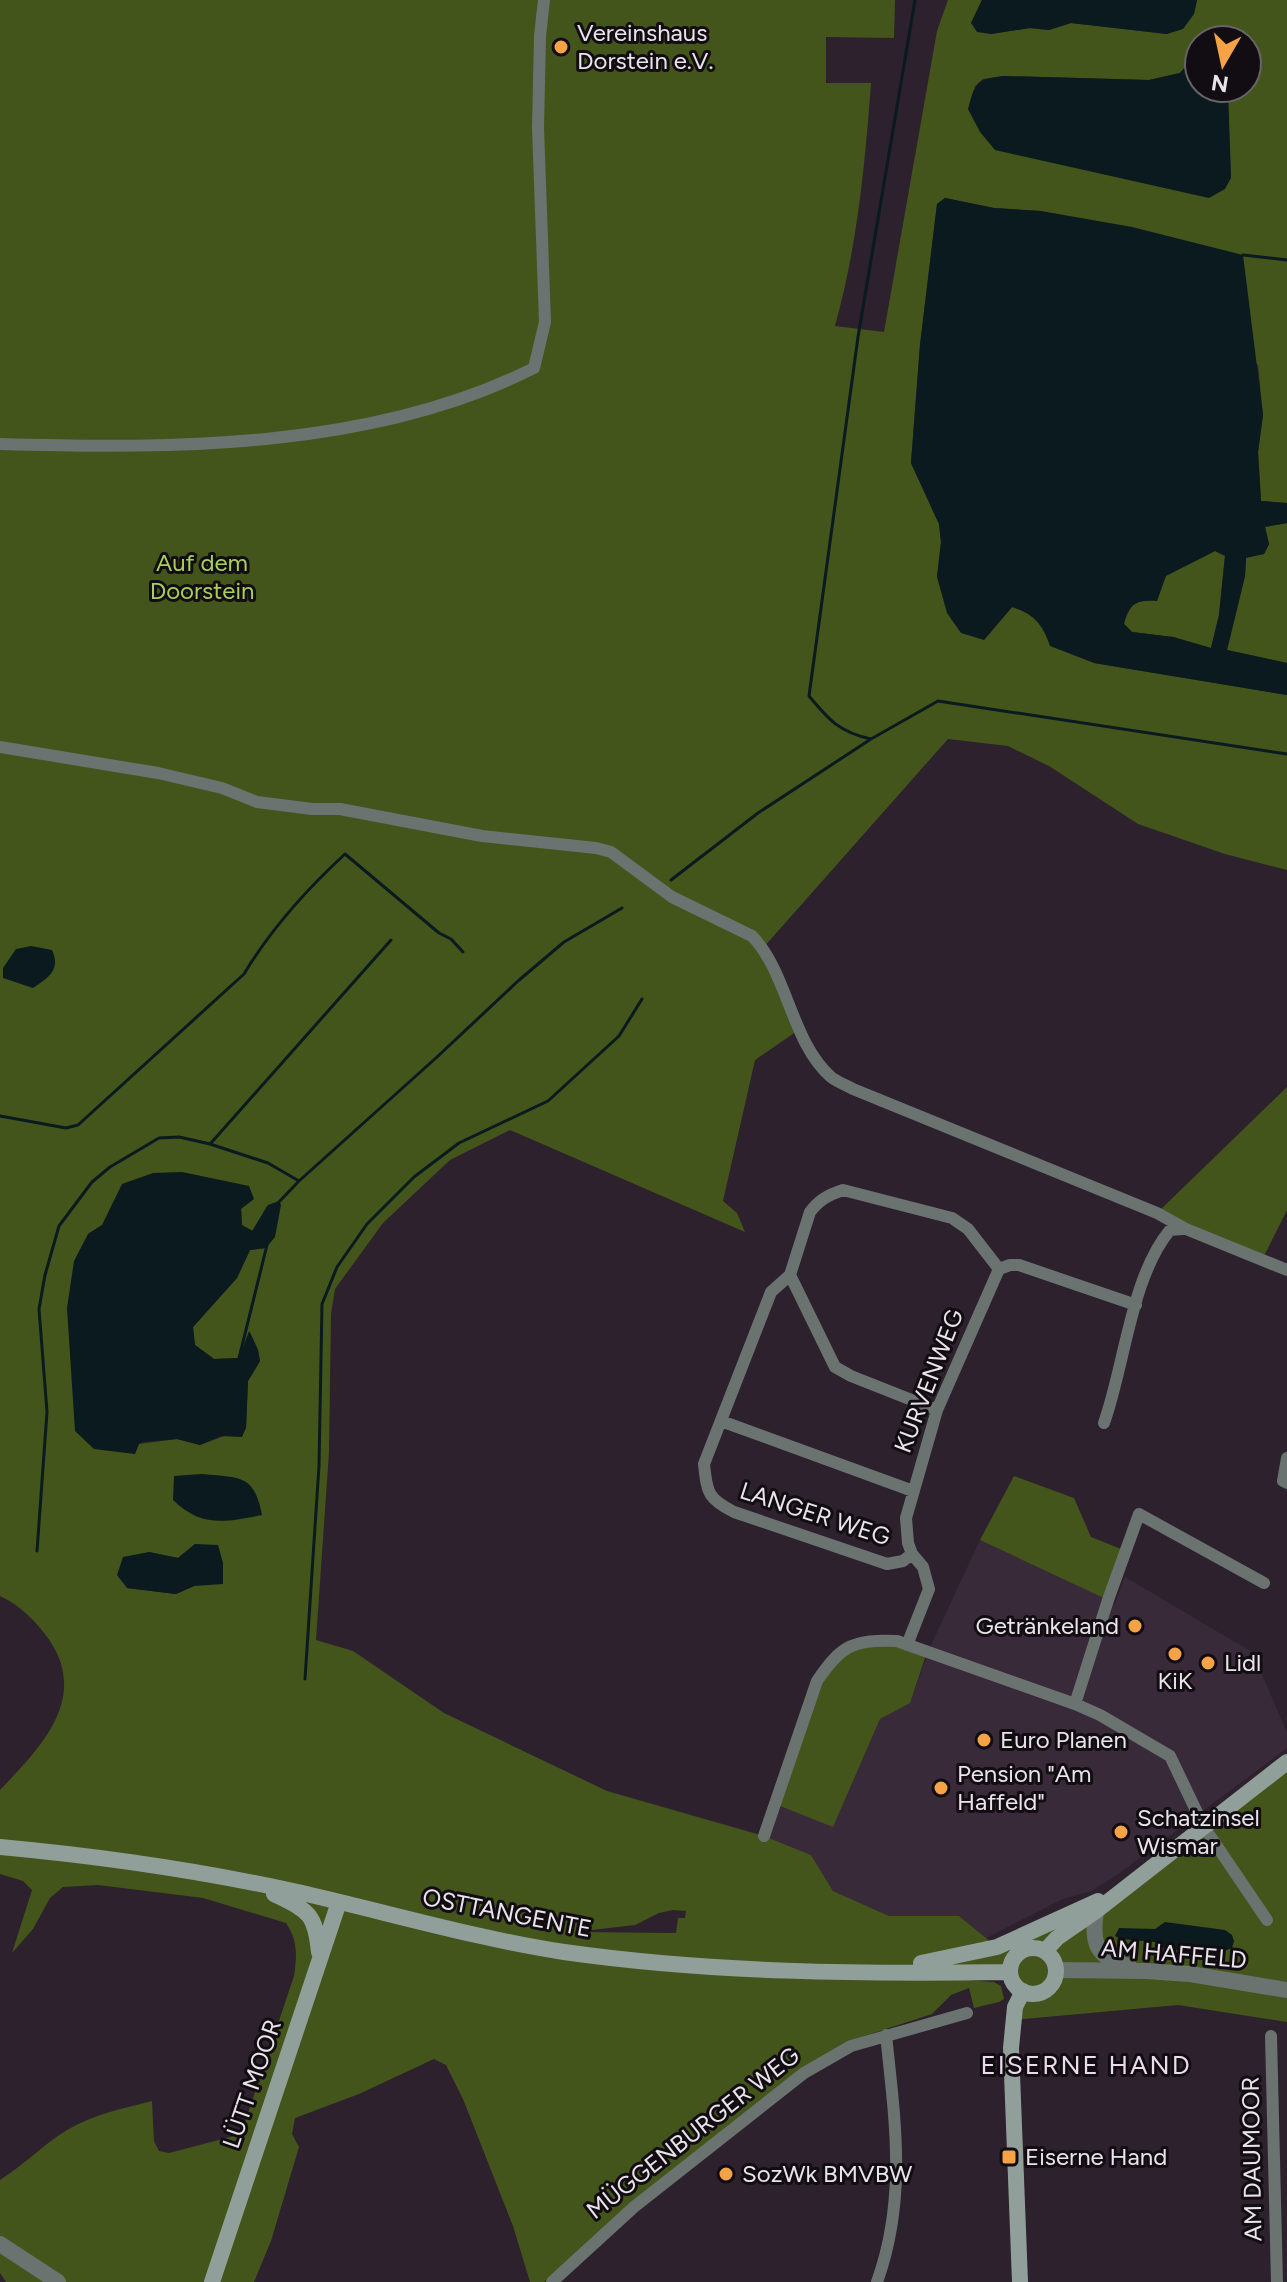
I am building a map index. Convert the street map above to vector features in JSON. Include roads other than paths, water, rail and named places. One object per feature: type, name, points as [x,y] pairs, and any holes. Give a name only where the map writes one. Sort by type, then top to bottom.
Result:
[{"type":"main road","points":[[1045,1951],[1057,1938],[1287,1762]]},
{"type":"main road","name":"OSTTANGENTE","points":[[0,1847],[111,1859],[256,1884],[492,1938],[681,1967],[1010,1972]]},
{"type":"main road","points":[[256,1884],[305,1910],[317,1926],[320,1957]]},
{"type":"main road","points":[[853,1971],[931,1962],[997,1947],[1118,1893]]},
{"type":"main road","name":"LÜTT MOOR","points":[[212,2282],[339,1902]]},
{"type":"main road","points":[[1032,1948],[1045,1951],[1052,1957],[1056,1970],[1054,1979],[1045,1990],[1030,1993],[1012,1981],[1010,1972],[1013,1959],[1025,1949],[1032,1948]]},
{"type":"main road","points":[[1020,2282],[1011,2048],[1015,2007],[1023,1991]]},
{"type":"street","points":[[0,444],[156,447],[215,443],[381,422],[445,406],[497,387],[534,368],[545,322],[538,128],[544,0]]},
{"type":"street","points":[[0,747],[158,773],[222,788],[257,802],[340,809],[482,836],[611,852],[655,887],[752,936],[763,948],[816,1059],[831,1077],[853,1089],[1157,1213],[1186,1229],[1287,1270]]},
{"type":"street","name":"LANGER WEG","points":[[912,1554],[903,1561],[887,1564],[734,1512],[717,1504],[709,1494],[704,1464],[771,1292],[790,1275],[810,1212],[828,1195],[843,1190],[952,1218],[968,1229],[999,1269]]},
{"type":"street","points":[[1104,1423],[1136,1305],[1156,1246],[1170,1230],[1186,1229]]},
{"type":"street","points":[[999,1269],[1019,1265],[1136,1305]]},
{"type":"street","name":"KURVENWEG","points":[[907,1645],[929,1589],[923,1567],[912,1554],[908,1543],[906,1518],[937,1410],[999,1269]]},
{"type":"street","points":[[790,1275],[835,1367],[937,1410]]},
{"type":"street","points":[[721,1421],[913,1491]]},
{"type":"street","points":[[1287,1458],[1283,1481],[1287,1483]]},
{"type":"street","points":[[1075,1704],[1139,1514],[1264,1583]]},
{"type":"street","points":[[764,1836],[817,1681],[831,1659],[849,1644],[874,1640],[897,1641],[1075,1704],[1170,1756],[1204,1827],[1267,1920]]},
{"type":"street","points":[[1096,1911],[1094,1938],[1098,1949],[1112,1962],[1146,1971]]},
{"type":"street","name":"AM HAFFELD","points":[[1056,1970],[1190,1974],[1287,1990]]},
{"type":"street","name":"MÜGGENBURGER WEG","points":[[552,2282],[634,2207],[804,2073],[851,2046],[967,2013]]},
{"type":"street","points":[[877,2282],[897,2197],[898,2143],[886,2035]]},
{"type":"street","name":"AM DAUMOOR","points":[[1271,2036],[1277,2282]]},
{"type":"street","points":[[0,2244],[58,2282]]},
{"type":"waterway","points":[[871,739],[836,724],[809,696],[858,337],[915,0]]},
{"type":"waterway","points":[[1243,255],[1287,260]]},
{"type":"waterway","points":[[671,880],[758,813],[871,739],[938,701],[1287,754]]},
{"type":"waterway","points":[[0,1116],[66,1128],[78,1125],[244,974],[290,910],[345,854],[463,952]]},
{"type":"waterway","points":[[278,1203],[518,981],[564,942],[622,908]]},
{"type":"waterway","points":[[211,1143],[391,940]]},
{"type":"waterway","points":[[305,1679],[319,1466],[322,1304],[337,1267],[367,1224],[414,1177],[459,1143],[548,1101],[619,1036],[642,999]]},
{"type":"waterway","points":[[37,1551],[47,1412],[39,1309],[59,1226],[92,1182],[110,1167],[159,1138],[179,1137],[210,1144],[268,1163],[299,1181]]},
{"type":"waterway","points":[[239,1358],[267,1245]]},
{"type":"place","name":"Vereinshaus Dorstein e.V.","points":[[561,47]]},
{"type":"place","name":"Getränkeland","points":[[1135,1626]]},
{"type":"place","name":"KiK","points":[[1175,1654]]},
{"type":"place","name":"Lidl","points":[[1208,1663]]},
{"type":"place","name":"Euro Planen","points":[[984,1740]]},
{"type":"place","name":"Pension \"Am Haffeld\"","points":[[941,1788]]},
{"type":"place","name":"Schatzinsel Wismar","points":[[1121,1832]]},
{"type":"place","name":"Eiserne Hand","points":[[1009,2157]]},
{"type":"place","name":"SozWk BMVBW","points":[[726,2174]]},
{"type":"district","name":"EISERNE HAND","points":[[1086,2065]]},
{"type":"park label","name":"Auf dem Doorstein","points":[[202,577]]}]
